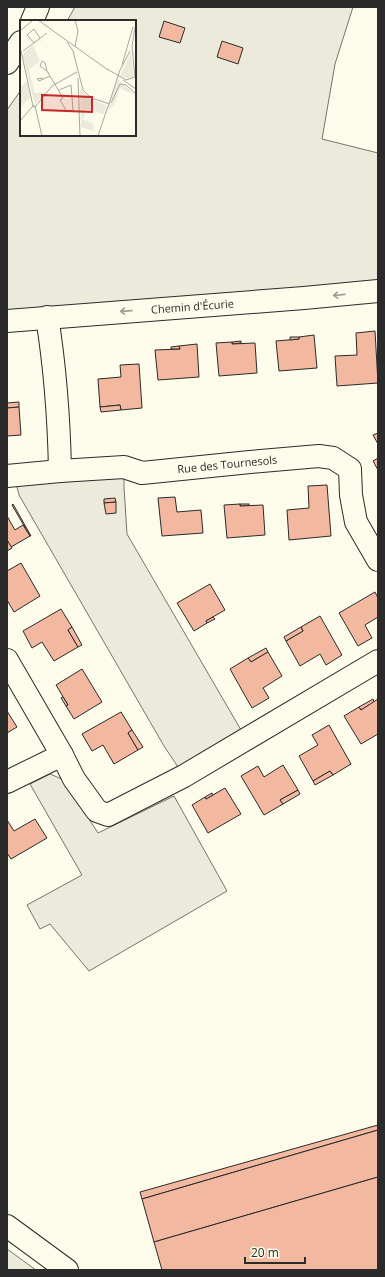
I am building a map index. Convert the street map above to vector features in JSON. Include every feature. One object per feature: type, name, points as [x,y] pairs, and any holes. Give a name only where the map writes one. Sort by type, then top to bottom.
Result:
[{"type":"street","points":[[32,20],[38,7]]},
{"type":"street","points":[[7,63],[20,44]]},
{"type":"street","name":"Chemin d'Écurie","points":[[7,320],[304,298],[378,290]]},
{"type":"street","points":[[47,317],[59,438],[60,471]]},
{"type":"street","name":"Rue des Tournesols","points":[[7,476],[124,467],[142,473],[243,462],[319,456],[333,458],[350,470],[351,495],[356,522],[378,560]]},
{"type":"street","points":[[7,660],[62,755],[74,779],[97,811],[108,815],[184,776],[378,662]]},
{"type":"street","points":[[7,782],[62,755]]},
{"type":"street","points":[[7,1226],[67,1270]]},
{"type":"shaded area","points":[[75,7],[353,7],[335,64],[322,139],[378,153],[378,291],[7,321],[7,110],[20,91],[20,136],[136,136],[136,20],[68,20]]},
{"type":"shaded area","points":[[124,467],[127,534],[241,730],[184,776],[164,746],[19,495],[14,474]]},
{"type":"shaded area","points":[[50,774],[64,780],[98,833],[174,796],[227,891],[89,971],[50,924],[40,929],[27,905],[82,875],[30,784]]},
{"type":"shaded area","points":[[7,1249],[36,1270],[7,1270]]},
{"type":"building","points":[[164,21],[185,28],[180,43],[159,37]]},
{"type":"building","points":[[222,41],[243,48],[238,64],[217,57]]},
{"type":"building","points":[[375,331],[378,383],[337,386],[335,356],[357,355],[356,333]]},
{"type":"building","points":[[314,335],[317,368],[279,371],[276,341],[299,339],[299,337]]},
{"type":"building","points":[[290,337],[299,337],[299,339],[290,340]]},
{"type":"building","points":[[241,341],[241,343],[232,344],[232,342]]},
{"type":"building","points":[[232,342],[232,344],[255,343],[257,373],[219,376],[216,343]]},
{"type":"building","points":[[197,344],[199,377],[158,380],[155,350],[180,349],[179,346]]},
{"type":"building","points":[[179,346],[180,349],[171,349],[171,347]]},
{"type":"building","points":[[139,364],[142,408],[121,410],[120,405],[100,407],[98,379],[121,377],[120,365]]},
{"type":"building","points":[[19,402],[19,407],[7,408],[7,403]]},
{"type":"building","points":[[120,405],[121,410],[101,412],[100,407]]},
{"type":"building","points":[[19,407],[21,435],[7,436],[7,408]]},
{"type":"building","points":[[378,433],[378,444],[373,435]]},
{"type":"building","points":[[378,458],[378,470],[373,461]]},
{"type":"building","points":[[327,485],[331,536],[289,540],[287,510],[309,508],[308,486]]},
{"type":"building","points":[[175,497],[177,512],[201,510],[203,533],[162,536],[158,498]]},
{"type":"building","points":[[115,498],[116,502],[104,503],[104,499]]},
{"type":"building","points":[[116,502],[116,513],[106,514],[104,503]]},
{"type":"building","points":[[13,504],[31,536],[12,505]]},
{"type":"building","points":[[240,504],[249,504],[249,506],[240,506]]},
{"type":"building","points":[[240,504],[240,506],[263,505],[265,535],[227,538],[224,505]]},
{"type":"building","points":[[7,516],[15,530],[23,525],[30,536],[11,547],[7,540]]},
{"type":"building","points":[[7,540],[12,548],[7,551]]},
{"type":"building","points":[[21,563],[40,596],[14,612],[7,600],[7,571]]},
{"type":"building","points":[[210,584],[225,610],[206,621],[207,623],[194,631],[177,603]]},
{"type":"building","points":[[375,592],[378,598],[378,617],[365,625],[372,638],[358,646],[339,613]]},
{"type":"building","points":[[61,609],[72,627],[68,630],[78,647],[54,661],[42,642],[32,648],[23,631]]},
{"type":"building","points":[[320,616],[342,655],[326,665],[320,654],[300,666],[286,641],[303,631],[301,627]]},
{"type":"building","points":[[213,617],[215,619],[207,623],[206,621]]},
{"type":"building","points":[[72,627],[82,645],[78,647],[68,630]]},
{"type":"building","points":[[301,627],[303,631],[286,641],[284,637]]},
{"type":"building","points":[[266,648],[268,652],[251,662],[248,658]]},
{"type":"building","points":[[268,652],[282,676],[263,688],[269,698],[252,708],[230,669],[248,658],[251,662]]},
{"type":"building","points":[[82,669],[102,702],[74,719],[66,706],[68,705],[56,685]]},
{"type":"building","points":[[63,697],[68,705],[66,706],[61,698]]},
{"type":"building","points":[[373,699],[374,702],[361,710],[359,707]]},
{"type":"building","points":[[378,699],[378,734],[361,744],[344,716],[359,707],[361,710]]},
{"type":"building","points":[[7,711],[17,727],[7,733]]},
{"type":"building","points":[[121,712],[132,730],[128,733],[138,750],[114,764],[103,745],[92,751],[82,734]]},
{"type":"building","points":[[329,725],[351,764],[333,775],[330,771],[313,781],[299,756],[318,745],[312,735]]},
{"type":"building","points":[[132,730],[143,747],[138,750],[128,733]]},
{"type":"building","points":[[283,765],[298,790],[280,800],[283,804],[264,815],[241,776],[258,766],[264,777]]},
{"type":"building","points":[[330,771],[333,775],[315,785],[313,781]]},
{"type":"building","points":[[225,788],[241,814],[208,833],[192,805]]},
{"type":"building","points":[[298,790],[300,794],[283,804],[280,800]]},
{"type":"building","points":[[212,793],[213,795],[206,799],[205,797]]},
{"type":"building","points":[[35,819],[47,838],[11,859],[7,853],[7,820],[14,831]]},
{"type":"building","points":[[378,1125],[378,1130],[142,1199],[140,1192]]},
{"type":"building","points":[[378,1130],[378,1177],[154,1242],[142,1199]]},
{"type":"building","points":[[378,1177],[378,1270],[162,1270],[154,1242]]}]
